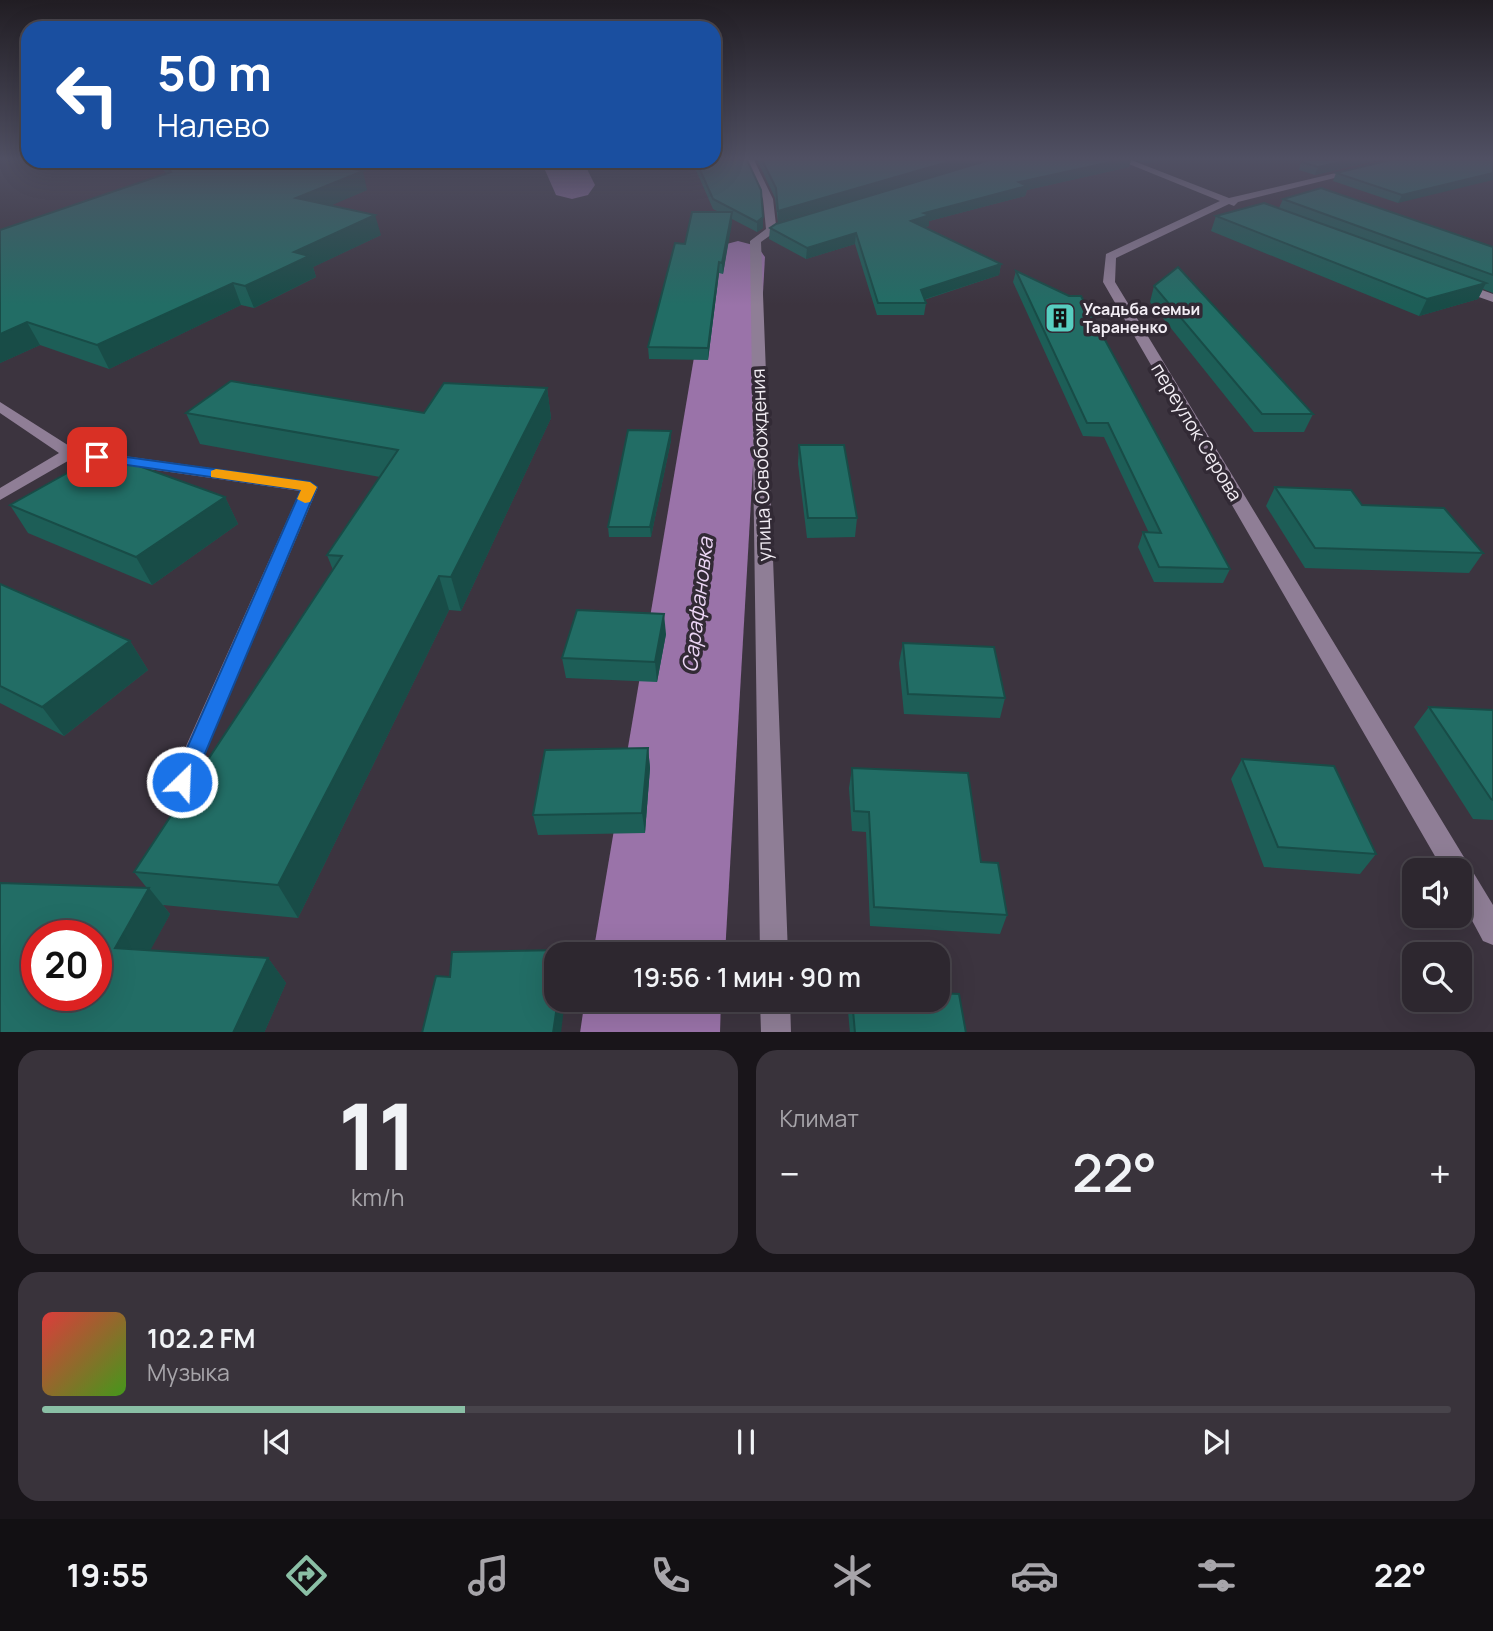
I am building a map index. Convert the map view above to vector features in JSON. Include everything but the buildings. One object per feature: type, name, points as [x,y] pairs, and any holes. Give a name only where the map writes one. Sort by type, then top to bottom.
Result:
[{"type":"street","points":[[769,208],[771,230],[810,219]]},
{"type":"street","name":"переулок Серова","points":[[1213,208],[1110,256],[1109,282],[1450,858]]},
{"type":"street","points":[[1249,208],[1254,210]]},
{"type":"street","name":"улица Освобождения","points":[[771,230],[755,241],[774,942]]},
{"type":"street","points":[[1443,280],[1493,299]]},
{"type":"street","points":[[0,406],[70,453],[310,487],[182,782]]},
{"type":"street","points":[[0,495],[70,453]]},
{"type":"street","points":[[1472,895],[1493,931]]},
{"type":"street","points":[[775,1012],[776,1032]]},
{"type":"waterway","name":"Сарафановка","points":[[660,942],[738,257]]},
{"type":"waterway","name":"Сарафановка","points":[[650,1032],[652,1012]]},
{"type":"slow traffic","points":[[216,474],[310,487],[305,499]]},
{"type":"place","name":"Усадьба семьи Тараненко","points":[[1060,318]]},
{"type":"route","points":[[97,457],[310,487],[182,782]]}]
